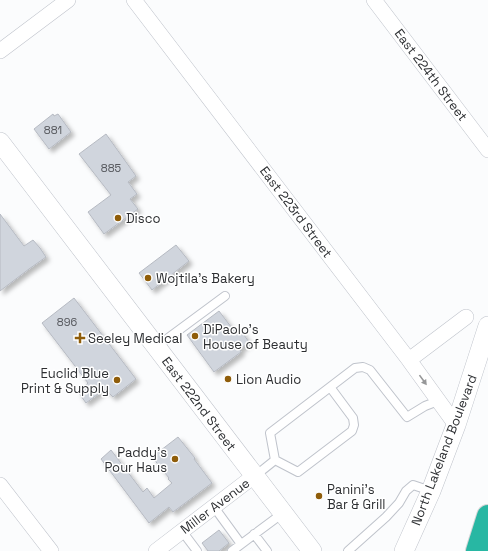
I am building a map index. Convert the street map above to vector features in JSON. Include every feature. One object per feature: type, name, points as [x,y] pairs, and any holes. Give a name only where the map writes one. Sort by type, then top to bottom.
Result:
[{"type":"highway","points":[[477,551],[488,516]]},
{"type":"street","points":[[0,51],[68,0]]},
{"type":"street","name":"East 223rd Street","points":[[134,0],[409,360],[456,425]]},
{"type":"street","name":"East 224th Street","points":[[374,0],[488,150]]},
{"type":"street","name":"East 222nd Street","points":[[0,142],[311,551]]},
{"type":"street","points":[[409,360],[466,317]]},
{"type":"street","name":"North Lakeland Boulevard","points":[[405,550],[431,491],[456,425],[488,326]]},
{"type":"street","name":"Miller Avenue","points":[[156,551],[254,476]]},
{"type":"street","points":[[0,485],[50,551]]},
{"type":"lane","points":[[156,347],[225,296]]},
{"type":"lane","points":[[275,460],[270,433],[356,368],[363,367],[370,370],[407,417],[425,406],[438,401]]},
{"type":"lane","points":[[275,460],[298,472],[352,431],[354,424],[353,418],[330,387]]},
{"type":"lane","points":[[254,476],[275,460]]},
{"type":"lane","points":[[348,551],[386,517],[399,503],[406,491],[413,485],[431,491]]},
{"type":"lane","points":[[214,508],[236,549],[283,513]]},
{"type":"lane","points":[[182,531],[197,551]]},
{"type":"lane","points":[[254,534],[267,551]]},
{"type":"building","points":[[53,114],[54,116],[58,114],[71,132],[49,149],[34,129]]},
{"type":"building","points":[[106,134],[136,176],[128,182],[137,194],[130,199],[138,209],[104,234],[88,212],[111,195],[79,154]]},
{"type":"building","points":[[0,214],[24,246],[33,240],[46,257],[0,291]]},
{"type":"building","points":[[176,245],[189,261],[152,290],[139,273]]},
{"type":"building","points":[[74,298],[136,379],[113,397],[105,389],[86,403],[78,392],[88,383],[42,323]]},
{"type":"building","points":[[219,311],[235,332],[239,328],[249,342],[240,349],[241,352],[214,372],[187,335]]},
{"type":"building","points":[[178,437],[212,483],[173,512],[169,507],[149,523],[101,459],[111,450],[143,492],[147,488],[154,498],[172,483],[152,457]]},
{"type":"building","points":[[219,530],[229,543],[219,551],[208,551],[202,543]]},
{"type":"place","name":"Disco","points":[[118,218]]},
{"type":"place","name":"Wojtila's Bakery","points":[[148,278]]},
{"type":"place","name":"DiPaolo's House of Beauty","points":[[195,336]]},
{"type":"place","name":"Seeley Medical","points":[[80,338]]},
{"type":"place","name":"Lion Audio","points":[[228,379]]},
{"type":"place","name":"Euclid Blue Print & Supply","points":[[117,380]]},
{"type":"place","name":"Paddy's Pour Haus","points":[[175,459]]},
{"type":"place","name":"Panini's Bar & Grill","points":[[319,496]]}]
